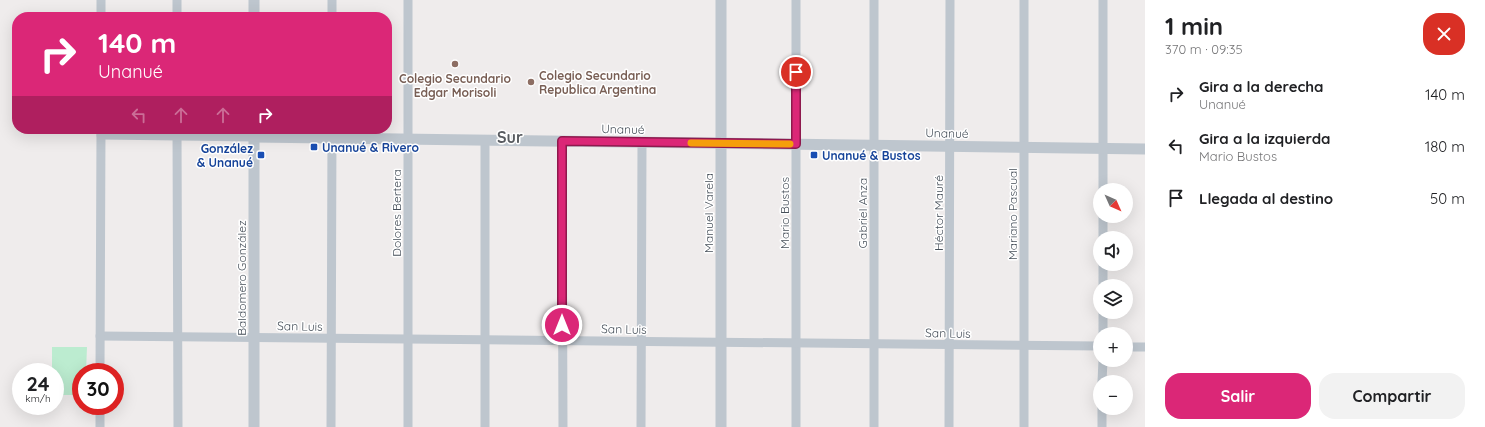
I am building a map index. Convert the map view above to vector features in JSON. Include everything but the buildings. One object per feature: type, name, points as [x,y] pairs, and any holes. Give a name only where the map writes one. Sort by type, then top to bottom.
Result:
[{"type":"street","points":[[101,0],[101,12]]},
{"type":"street","points":[[177,0],[177,12]]},
{"type":"street","points":[[254,0],[254,12]]},
{"type":"street","points":[[332,0],[332,12]]},
{"type":"street","name":"Dolores Bertera","points":[[408,0],[408,427]]},
{"type":"street","name":"Manuel Varela","points":[[721,0],[721,427]]},
{"type":"street","name":"Mario Bustos","points":[[796,0],[796,427]]},
{"type":"street","name":"Gabriel Anza","points":[[874,0],[874,427]]},
{"type":"street","name":"Héctor Mauré","points":[[949,427],[950,0]]},
{"type":"street","name":"Mariano Pascual","points":[[1024,0],[1024,427]]},
{"type":"street","points":[[1103,0],[1103,183]]},
{"type":"street","points":[[100,363],[101,134]]},
{"type":"street","points":[[178,134],[178,427]]},
{"type":"street","name":"Baldomero González","points":[[254,134],[254,427]]},
{"type":"street","points":[[331,427],[332,134]]},
{"type":"street","name":"Unanué","points":[[332,134],[408,139],[1145,149]]},
{"type":"street","points":[[484,427],[485,140]]},
{"type":"street","points":[[562,141],[562,427]]},
{"type":"street","points":[[641,427],[642,142]]},
{"type":"street","name":"San Luis","points":[[100,336],[1093,346]]},
{"type":"street","points":[[1133,346],[1145,347]]},
{"type":"street","points":[[100,415],[100,427]]},
{"type":"street","points":[[1102,415],[1102,427]]},
{"type":"green space","points":[[52,347],[87,347],[86,363],[72,363],[72,395],[64,395],[64,363],[52,363]]},
{"type":"slow traffic","points":[[691,143],[790,144]]},
{"type":"place","name":"Colegio Secundario Edgar Morisoli","points":[[455,64]]},
{"type":"place","name":"Colegio Secundario Republica Argentina","points":[[531,82]]},
{"type":"place","name":"Unanué & Rivero","points":[[314,147]]},
{"type":"place","name":"González & Unanué","points":[[261,155]]},
{"type":"place","name":"Unanué & Bustos","points":[[814,155]]},
{"type":"district","name":"Sur","points":[[510,137]]},
{"type":"route","points":[[562,325],[562,141],[796,144],[796,72]]}]
